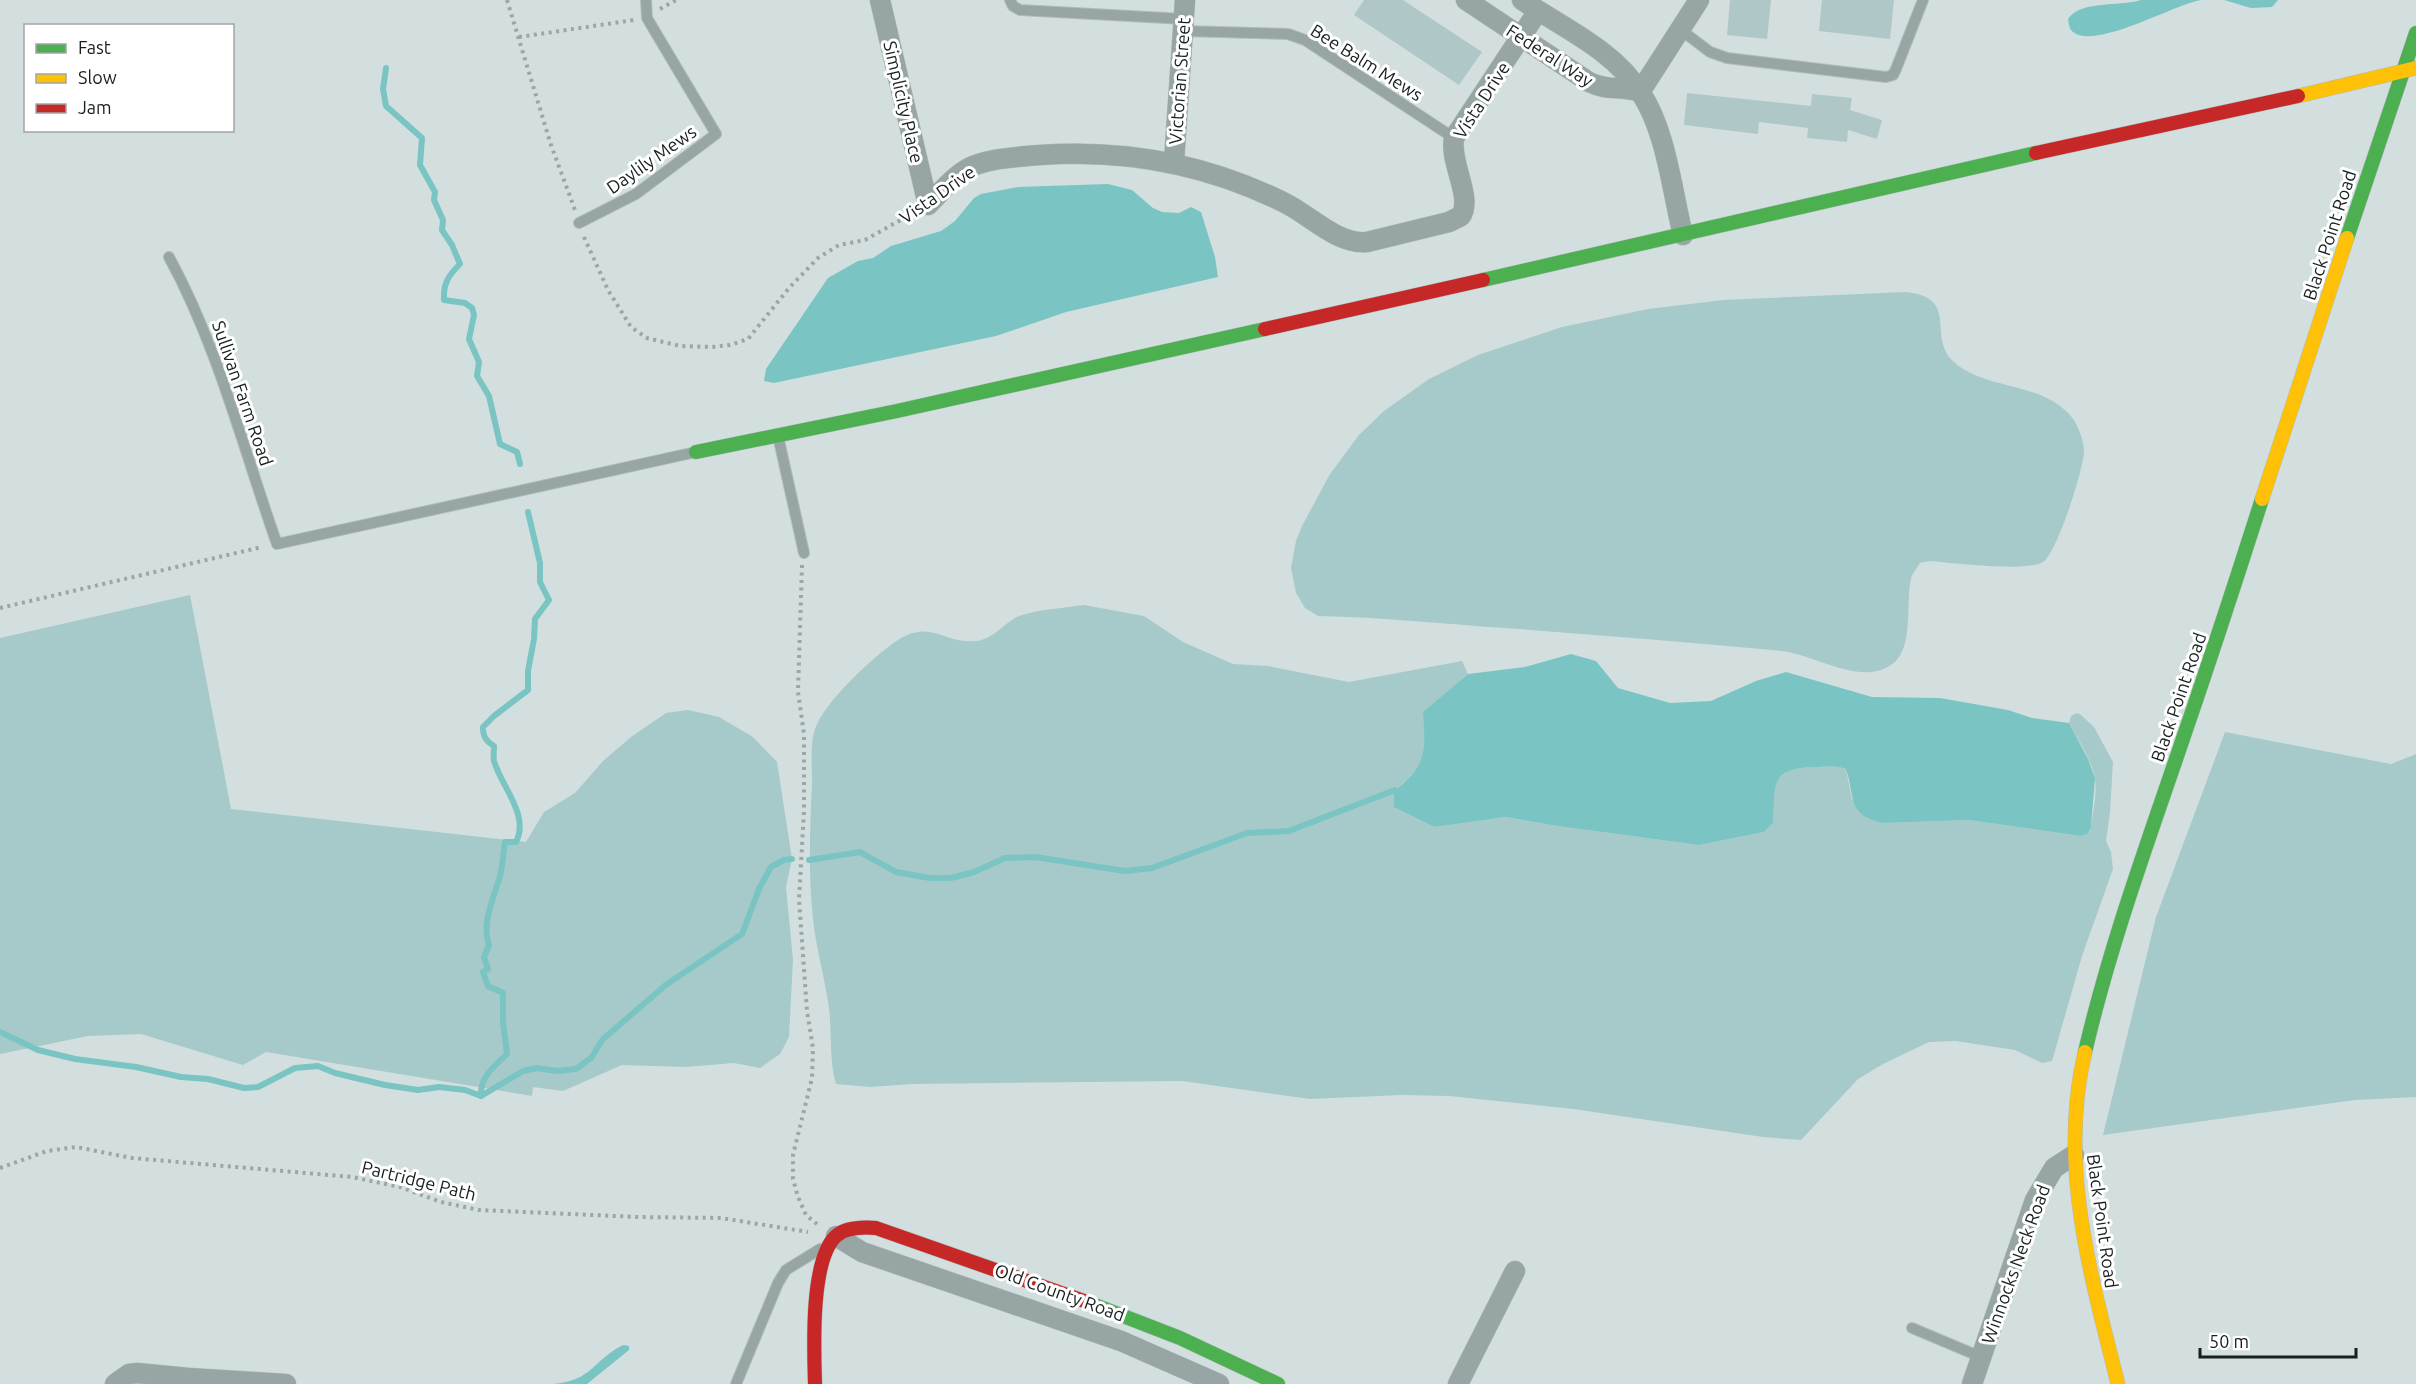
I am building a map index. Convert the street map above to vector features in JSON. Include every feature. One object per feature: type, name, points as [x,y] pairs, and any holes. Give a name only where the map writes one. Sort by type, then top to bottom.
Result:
[{"type":"street","name":"Simplicity Place","points":[[880,0],[928,204]]},
{"type":"street","name":"Federal Way","points":[[1466,0],[1597,86],[1610,89],[1628,88],[1640,92]]},
{"type":"street","points":[[1640,92],[1699,0]]},
{"type":"street","name":"Vista Drive","points":[[928,204],[971,167],[984,162],[1023,156],[1077,153],[1130,156],[1174,162],[1234,180],[1284,202],[1348,240],[1359,242],[1440,225],[1463,213],[1464,199],[1453,154],[1454,138],[1522,38],[1530,5]]},
{"type":"street","name":"Federal Way","points":[[1530,5],[1612,58],[1629,75],[1651,108],[1662,141],[1683,235]]},
{"type":"street","name":"Victorian Street","points":[[1174,162],[1184,17]]},
{"type":"street","name":"Black Point Road","points":[[2118,1384],[2102,1328],[2076,1188],[2075,1107],[2079,1076],[2099,992],[2119,925],[2410,70],[2416,33]]},
{"type":"street","points":[[696,452],[897,411],[2410,70]]},
{"type":"street","name":"Winnocks Neck Road","points":[[1972,1384],[2035,1200],[2054,1168],[2074,1155]]},
{"type":"street","name":"Old County Road","points":[[832,1240],[855,1228],[876,1228],[1044,1300],[1121,1341],[1219,1384]]},
{"type":"street","points":[[815,1384],[818,1288],[832,1240]]},
{"type":"street","name":"Old County Road","points":[[832,1240],[862,1252],[1163,1330],[1220,1354],[1278,1384]]},
{"type":"street","points":[[1458,1384],[1515,1271]]},
{"type":"street","points":[[115,1384],[129,1374],[137,1372],[189,1378],[286,1384]]},
{"type":"lane","points":[[646,0],[646,18]]},
{"type":"lane","name":"Bee Balm Mews","points":[[1010,0],[1013,6],[1020,10],[1184,17],[1288,34],[1305,40],[1454,138]]},
{"type":"lane","points":[[1681,30],[1710,52],[1727,58],[1886,77],[1893,75],[1896,69],[1923,0]]},
{"type":"lane","name":"Daylily Mews","points":[[579,223],[636,194],[716,134],[646,18]]},
{"type":"lane","name":"Sullivan Farm Road","points":[[169,257],[190,295],[212,352],[278,544]]},
{"type":"lane","points":[[778,435],[804,553]]},
{"type":"lane","points":[[278,544],[696,452]]},
{"type":"lane","points":[[736,1384],[778,1283],[786,1270],[832,1240]]},
{"type":"lane","points":[[1912,1328],[1981,1357]]},
{"type":"path","name":"Vista Drive","points":[[507,0],[551,145],[579,223],[608,290],[631,327],[647,338],[680,346],[712,347],[730,345],[748,339],[789,288],[818,258],[839,245],[865,240],[928,204]]},
{"type":"path","points":[[519,37],[625,23],[646,18],[676,0]]},
{"type":"path","points":[[0,608],[278,544]]},
{"type":"path","points":[[804,553],[798,645],[798,692],[804,734],[804,811],[799,899],[807,1011],[813,1048],[812,1078],[793,1155],[793,1179],[806,1215],[832,1240]]},
{"type":"path","name":"Partridge Path","points":[[0,1168],[47,1151],[76,1147],[132,1158],[352,1177],[399,1187],[441,1202],[479,1210],[627,1217],[721,1218],[832,1240]]},
{"type":"shaded area","points":[[1906,292],[1923,296],[1933,302],[1938,310],[1942,341],[1946,352],[1954,362],[1981,377],[2027,390],[2056,403],[2075,422],[2084,451],[2069,510],[2049,555],[2043,562],[2006,567],[1930,561],[1920,563],[1913,573],[1909,589],[1908,625],[1903,648],[1899,658],[1879,671],[1852,671],[1782,651],[1412,621],[1318,616],[1305,608],[1296,593],[1291,568],[1296,541],[1330,474],[1359,435],[1384,411],[1429,379],[1478,355],[1562,327],[1648,309],[1723,300]]},
{"type":"shaded area","points":[[190,595],[231,809],[526,842],[544,812],[575,793],[603,761],[631,737],[666,713],[688,710],[719,717],[753,737],[777,762],[792,859],[786,887],[793,960],[789,1037],[780,1054],[760,1068],[734,1063],[686,1067],[622,1065],[563,1091],[533,1087],[532,1096],[266,1052],[243,1065],[141,1034],[88,1036],[0,1054],[0,638]]},
{"type":"shaded area","points":[[1084,605],[1144,616],[1183,642],[1233,664],[1268,666],[1349,682],[1462,661],[1468,674],[1424,712],[1425,748],[1419,765],[1394,791],[1435,827],[1506,817],[1699,845],[1764,832],[1773,823],[1775,789],[1782,776],[1799,768],[1830,766],[1846,769],[1852,799],[1884,823],[1969,820],[2080,836],[2091,827],[2095,779],[2091,765],[2069,723],[2071,716],[2077,713],[2094,727],[2113,762],[2106,841],[2111,852],[2113,869],[2082,956],[2052,1061],[2042,1063],[2015,1050],[1956,1041],[1929,1042],[1858,1079],[1801,1140],[1763,1137],[1573,1109],[1449,1096],[1402,1095],[1310,1099],[1182,1081],[913,1084],[870,1087],[836,1084],[831,1056],[829,1008],[814,930],[810,885],[812,748],[813,734],[820,718],[839,693],[864,668],[888,647],[910,634],[929,632],[964,641],[982,640],[1022,615]]},
{"type":"shaded area","points":[[2225,732],[2391,764],[2416,754],[2416,1097],[2355,1100],[2103,1135],[2156,917]]},
{"type":"water","points":[[2141,0],[2201,0],[2117,31],[2099,35],[2084,36],[2073,32],[2070,28],[2068,19],[2082,9]]},
{"type":"water","points":[[2224,0],[2278,0],[2272,7],[2251,8]]},
{"type":"water","points":[[1108,184],[1132,190],[1153,208],[1162,212],[1179,213],[1191,207],[1201,212],[1215,257],[1218,277],[1066,312],[996,336],[774,383],[764,381],[766,369],[828,278],[858,261],[873,258],[891,246],[941,231],[955,221],[974,198],[981,194],[1018,187]]},
{"type":"water","points":[[1571,654],[1596,661],[1618,688],[1670,703],[1711,701],[1756,681],[1786,672],[1872,697],[1940,698],[2008,710],[2032,718],[2069,723],[2095,778],[2091,827],[2087,834],[2080,836],[1969,820],[1884,823],[1872,820],[1858,810],[1854,804],[1846,769],[1834,767],[1799,768],[1782,776],[1775,789],[1773,823],[1764,832],[1699,845],[1506,817],[1435,827],[1394,807],[1394,791],[1413,773],[1422,757],[1423,712],[1468,674],[1525,667]]},
{"type":"water","points":[[623,1345],[629,1346],[629,1350],[587,1384],[554,1384],[567,1382],[585,1374]]},
{"type":"building","points":[[1364,0],[1403,0],[1482,52],[1459,85],[1354,15]]},
{"type":"building","points":[[1730,0],[1771,0],[1767,39],[1727,35]]},
{"type":"building","points":[[1822,0],[1894,0],[1890,39],[1819,31]]},
{"type":"building","points":[[1687,93],[1811,106],[1812,94],[1852,98],[1850,110],[1882,120],[1877,139],[1848,130],[1847,142],[1807,138],[1808,128],[1759,122],[1758,134],[1684,125]]},
{"type":"waterway","points":[[386,68],[383,89],[386,106],[422,138],[420,165],[435,192],[434,200],[443,220],[442,230],[452,245],[460,264],[448,280],[444,300],[465,303],[472,308],[474,315],[469,339],[479,362],[477,376],[489,396],[500,444],[517,452],[520,464]]},
{"type":"waterway","points":[[481,1096],[485,1077],[507,1054],[503,1023],[503,993],[488,986],[483,972],[488,969],[484,957],[489,945],[487,919],[501,872],[505,842],[516,842],[519,832],[517,811],[494,761],[494,746],[485,738],[483,727],[528,690],[528,671],[535,619],[549,600],[540,582],[540,563],[528,512]]},
{"type":"waterway","points":[[809,860],[860,852],[896,872],[930,878],[951,878],[974,872],[1005,858],[1035,857],[1125,871],[1152,868],[1247,833],[1289,831],[1395,790]]},
{"type":"waterway","points":[[0,1032],[38,1050],[75,1059],[136,1067],[181,1077],[208,1079],[244,1088],[258,1087],[295,1068],[318,1066],[335,1073],[385,1085],[418,1090],[439,1087],[465,1090],[481,1096],[523,1071],[537,1068],[557,1071],[576,1069],[591,1058],[603,1039],[667,984],[742,934],[759,889],[771,867],[784,860],[792,859]]},
{"type":"traffic: fast","points":[[2347,238],[2416,33]]},
{"type":"traffic: fast","points":[[1483,280],[2036,153]]},
{"type":"traffic: fast","points":[[696,452],[897,411],[1265,329]]},
{"type":"traffic: fast","points":[[2085,1052],[2126,906],[2262,499]]},
{"type":"traffic: fast","points":[[1087,1302],[1180,1338],[1278,1384]]},
{"type":"traffic: slow","points":[[2298,96],[2416,68]]},
{"type":"traffic: slow","points":[[2262,499],[2347,238]]},
{"type":"traffic: slow","points":[[2085,1052],[2078,1094],[2075,1136],[2076,1178],[2089,1261],[2118,1384]]},
{"type":"traffic: jam","points":[[2036,153],[2298,96]]},
{"type":"traffic: jam","points":[[1265,329],[1483,280]]},
{"type":"traffic: jam","points":[[815,1384],[815,1306],[822,1264],[836,1236],[850,1229],[876,1228],[1087,1302]]}]
